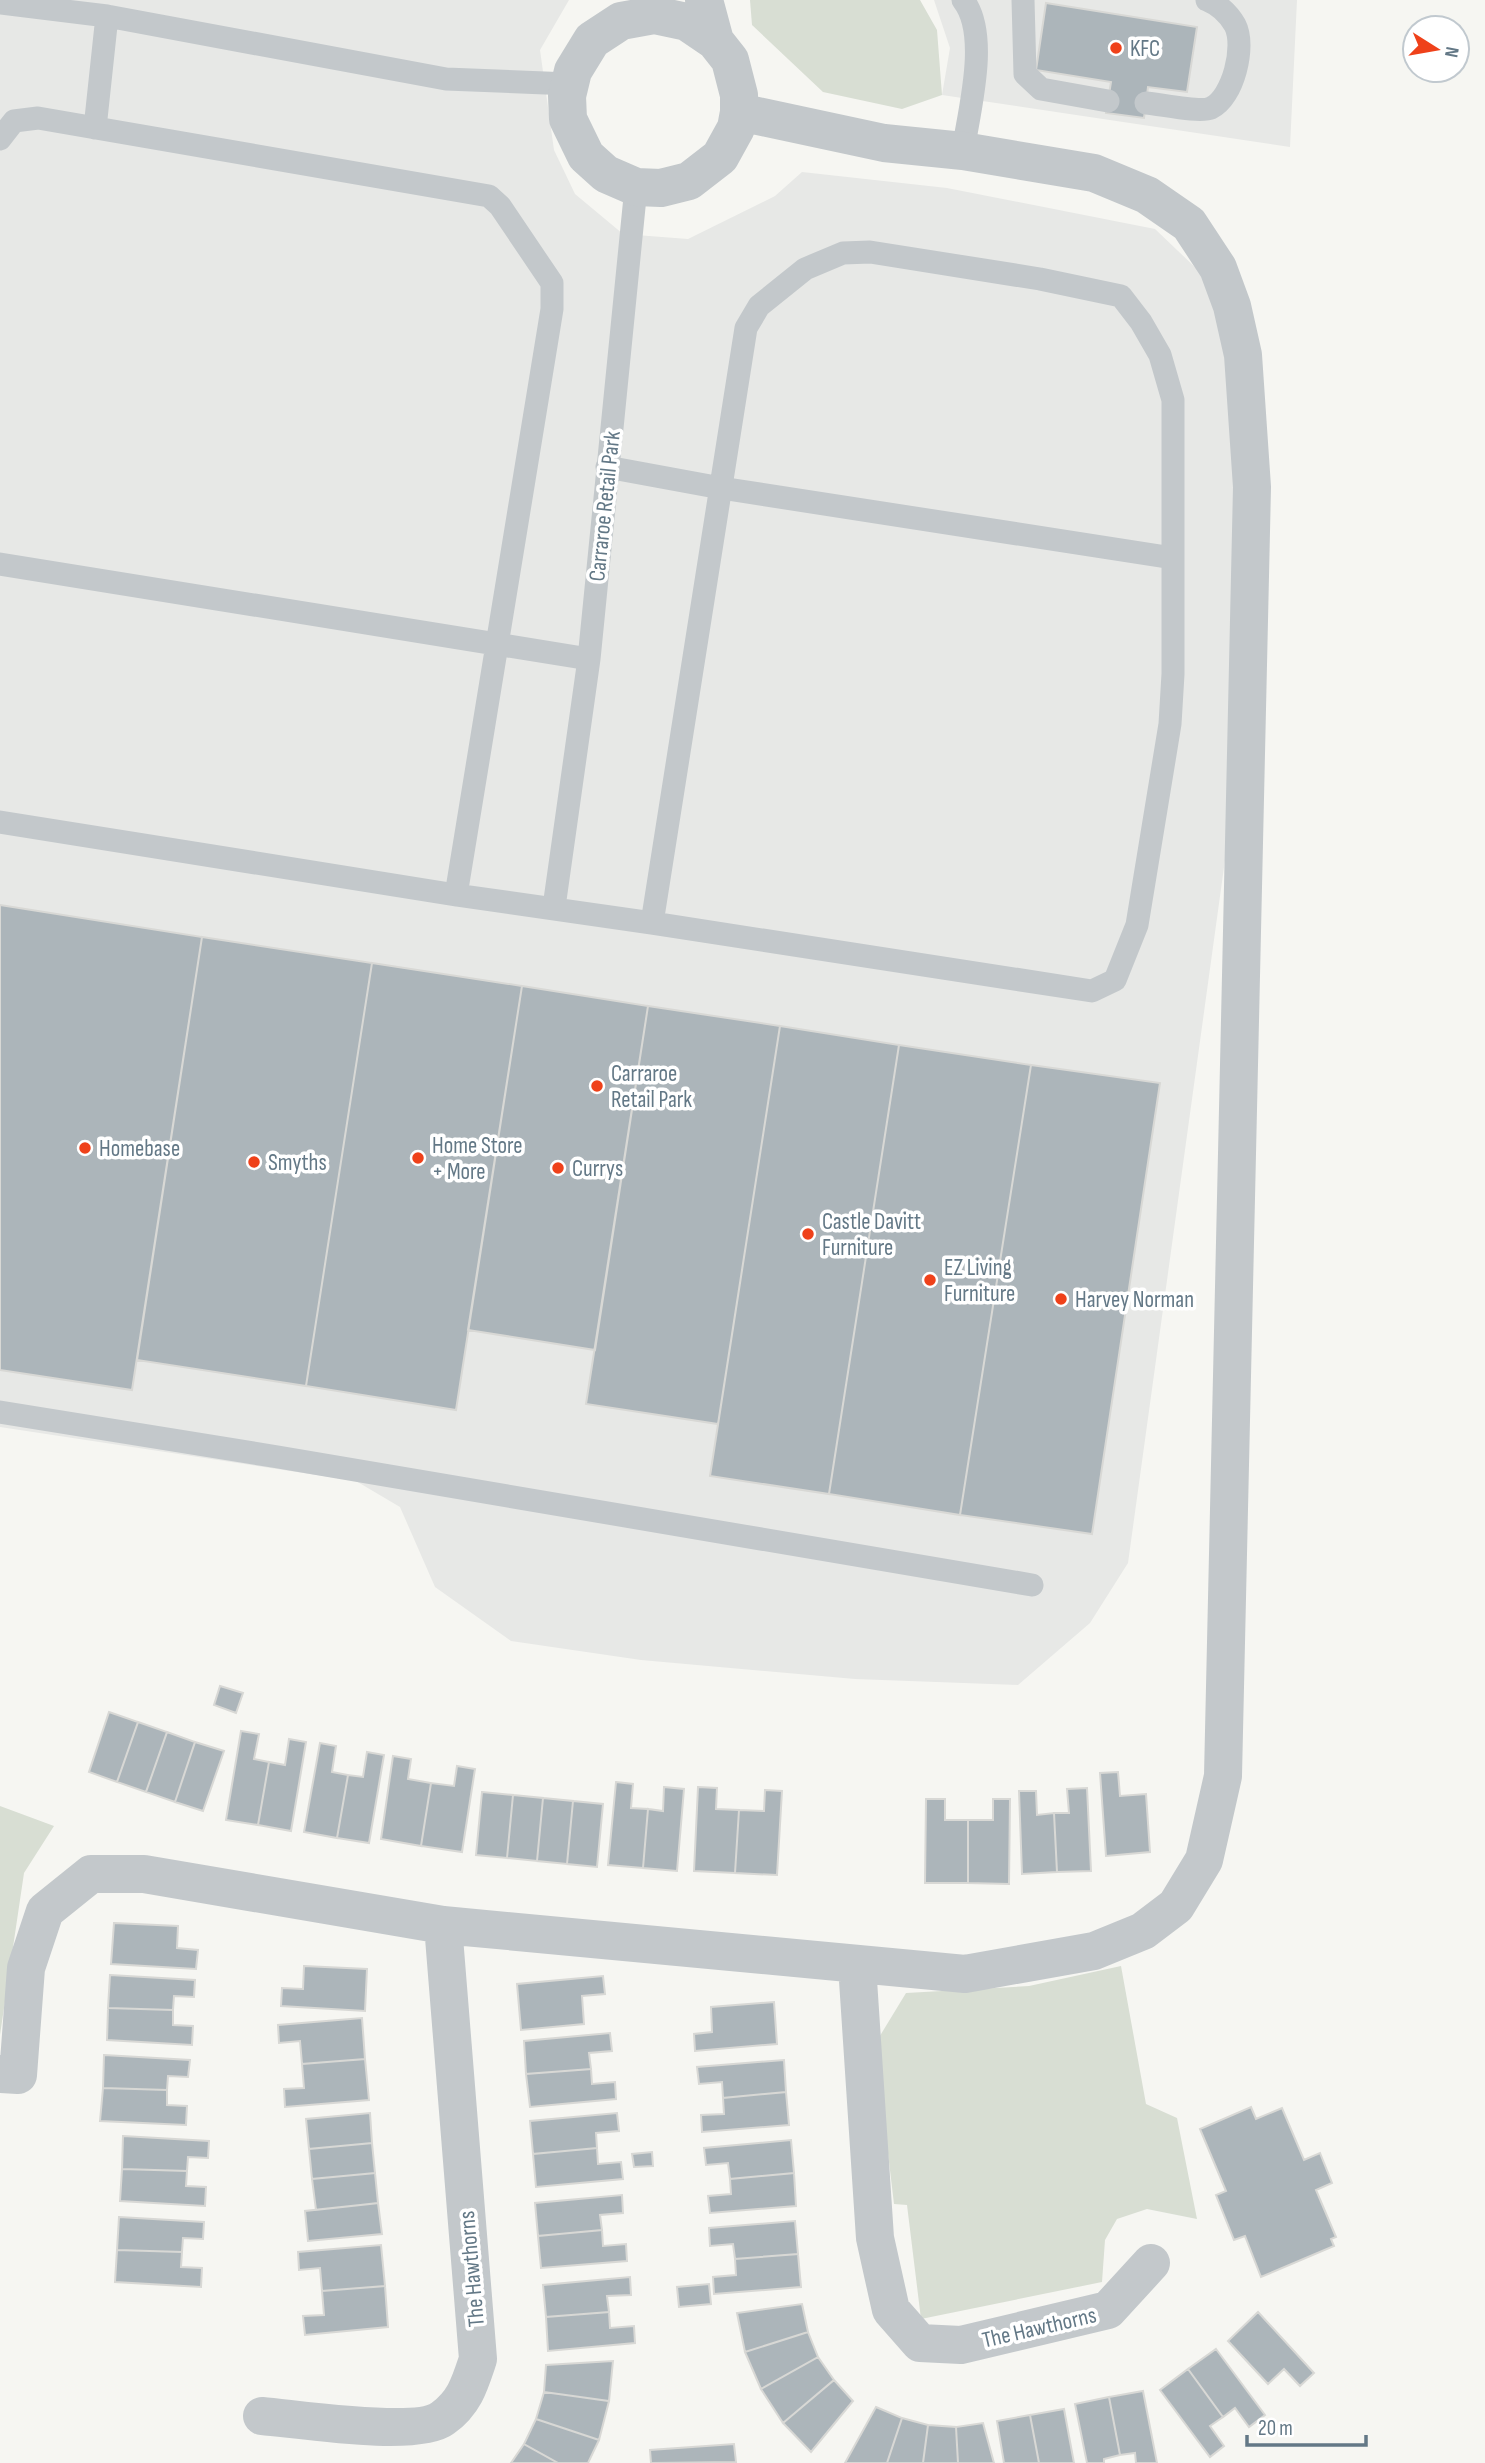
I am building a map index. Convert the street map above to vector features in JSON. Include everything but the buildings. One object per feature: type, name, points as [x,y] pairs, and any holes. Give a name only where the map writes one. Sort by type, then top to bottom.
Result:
[{"type":"street","points":[[704,0],[715,41]]},
{"type":"street","points":[[625,11],[687,22],[715,41],[730,61],[739,94],[736,128],[720,157],[689,181],[662,188],[636,187],[606,174],[586,156],[568,119],[567,96],[573,71],[593,40],[625,11]]},
{"type":"street","points":[[0,2074],[18,2075],[26,1968],[45,1911],[91,1874],[144,1874],[443,1925],[965,1974],[1094,1951],[1143,1931],[1176,1906],[1204,1860],[1223,1776],[1252,487],[1243,355],[1232,306],[1218,268],[1189,224],[1147,194],[1094,173],[963,151],[884,143],[739,113]]},
{"type":"street","name":"The Hawthorns","points":[[262,2416],[400,2429],[442,2420],[465,2396],[478,2359],[443,1925]]},
{"type":"street","name":"The Hawthorns","points":[[857,1965],[875,2238],[891,2310],[920,2343],[961,2345],[1108,2310],[1151,2263]]},
{"type":"lane","points":[[963,0],[970,8],[977,42],[963,151]]},
{"type":"lane","points":[[1023,0],[1025,74],[1041,89],[1108,101]]},
{"type":"lane","points":[[1146,103],[1208,110],[1219,103],[1234,81],[1238,46],[1236,26],[1220,6],[1207,0]]},
{"type":"lane","points":[[0,3],[107,16],[446,79],[570,84]]},
{"type":"lane","points":[[94,128],[107,16]]},
{"type":"lane","points":[[0,139],[14,121],[38,118],[489,196],[500,206],[552,283],[552,309],[456,895]]},
{"type":"lane","name":"Carraroe Retail Park","points":[[554,907],[589,659],[636,187]]},
{"type":"lane","points":[[0,822],[456,895],[554,907],[652,923],[1092,991],[1115,980],[1137,925],[1170,724],[1173,674],[1173,400],[1160,355],[1141,322],[1121,296],[1040,279],[870,253],[843,253],[805,269],[759,306],[746,328],[652,923]]},
{"type":"lane","points":[[607,467],[721,488],[1174,558]]},
{"type":"lane","points":[[0,564],[589,659]]},
{"type":"lane","points":[[0,1412],[1032,1585]]},
{"type":"shaded area","name":"Carraroe Retail Park","points":[[0,0],[569,0],[540,50],[554,150],[575,194],[623,234],[688,239],[775,196],[802,172],[947,188],[1155,229],[1199,271],[1241,360],[1241,744],[1128,1563],[1090,1623],[1018,1685],[855,1679],[641,1660],[511,1641],[435,1587],[400,1507],[356,1481],[0,1427]]},
{"type":"shaded area","points":[[750,0],[920,0],[937,30],[942,95],[902,109],[823,92],[752,25]]},
{"type":"shaded area","points":[[934,0],[1297,0],[1290,147],[942,95],[950,48]]},
{"type":"shaded area","points":[[0,1806],[54,1826],[24,1873],[0,2035]]},
{"type":"shaded area","points":[[1121,1966],[1146,2104],[1177,2118],[1197,2219],[1147,2209],[1117,2219],[1105,2240],[1102,2282],[921,2319],[907,2205],[894,2204],[875,2044],[906,1993],[1029,1986]]},
{"type":"place","name":"KFC","points":[[1116,48]]},
{"type":"place","name":"Carraroe Retail Park","points":[[597,1086]]},
{"type":"place","name":"Homebase","points":[[85,1148]]},
{"type":"place","name":"Home Store + More","points":[[418,1158]]},
{"type":"place","name":"Smyths","points":[[254,1162]]},
{"type":"place","name":"Currys","points":[[558,1168]]},
{"type":"place","name":"Castle Davitt Furniture","points":[[808,1234]]},
{"type":"place","name":"EZ Living Furniture","points":[[930,1280]]},
{"type":"place","name":"Harvey Norman","points":[[1061,1299]]}]
